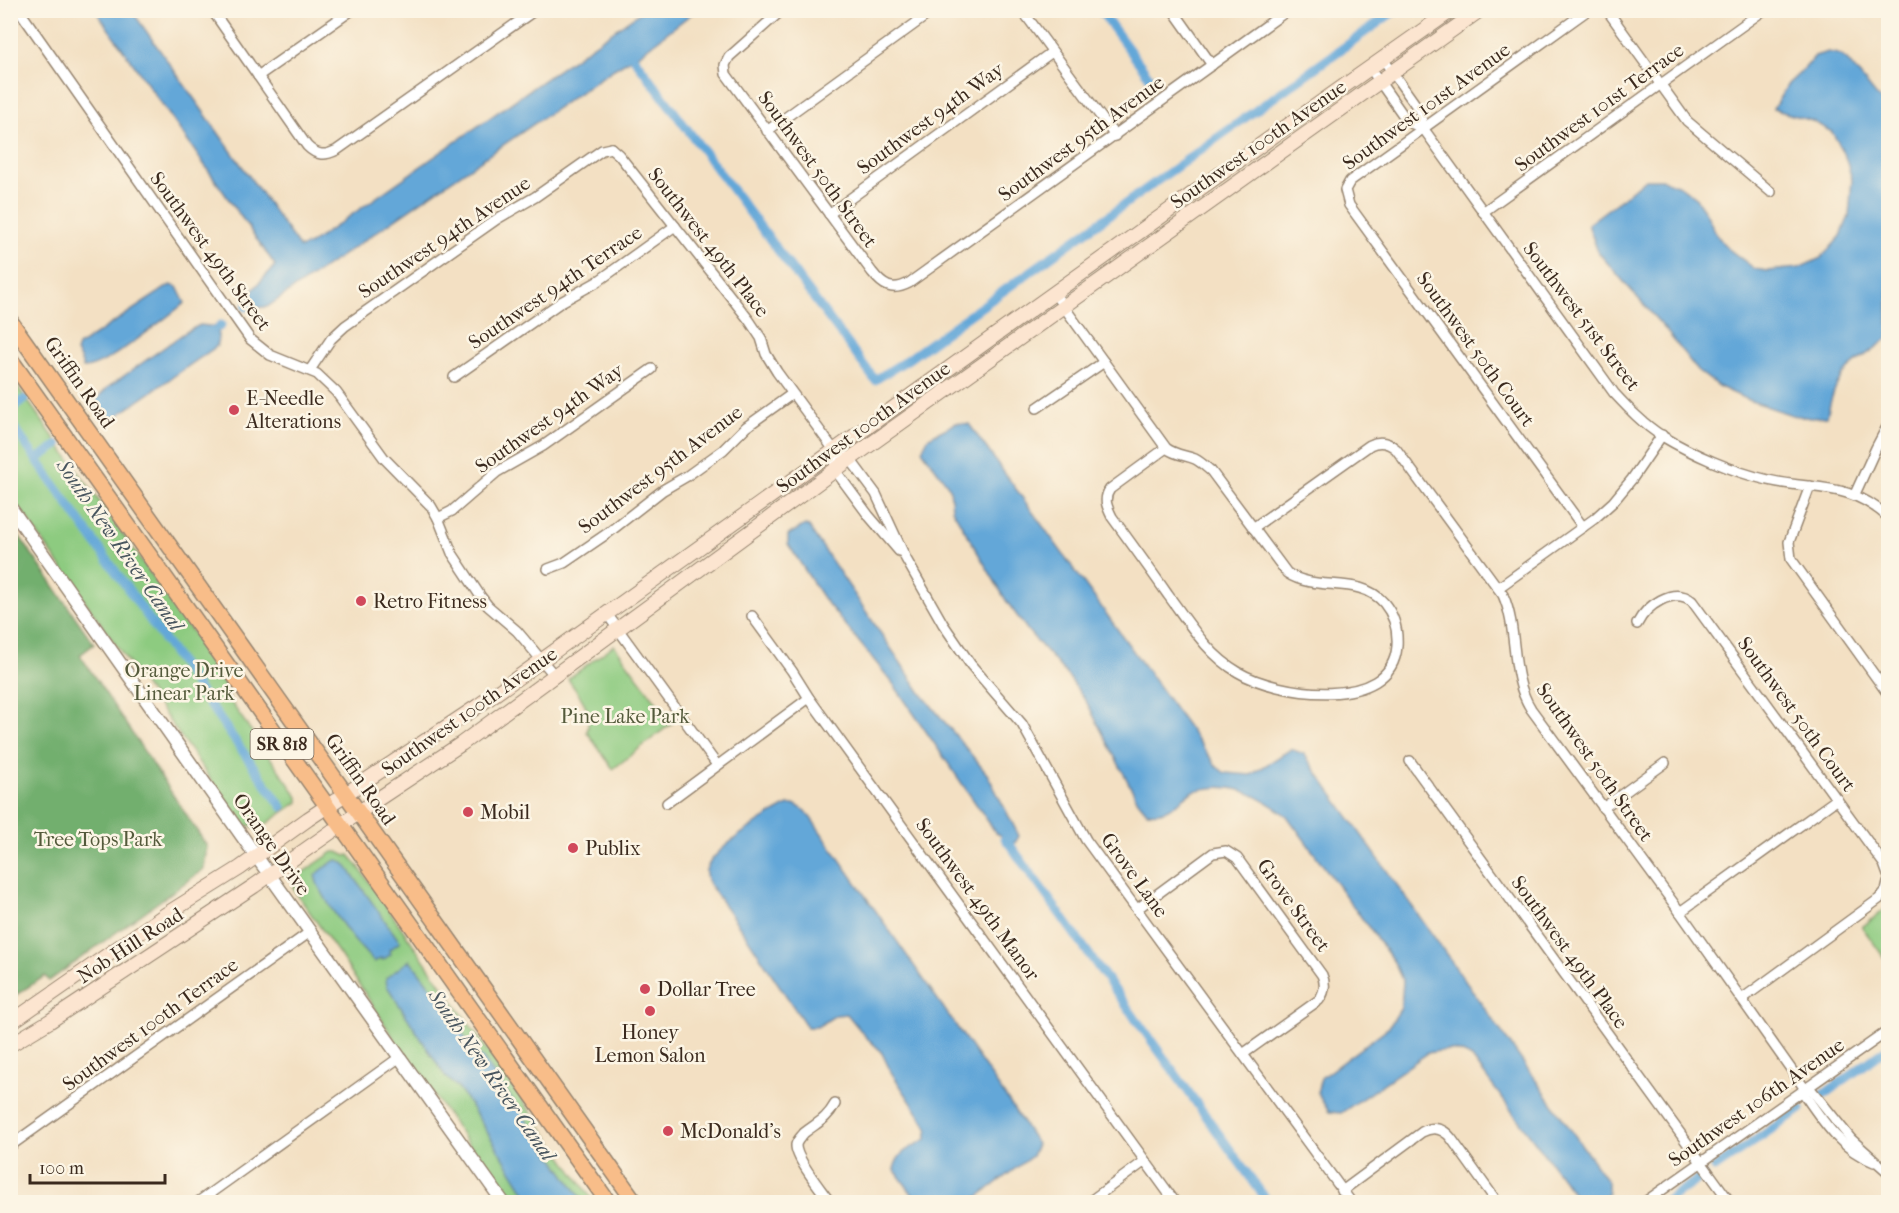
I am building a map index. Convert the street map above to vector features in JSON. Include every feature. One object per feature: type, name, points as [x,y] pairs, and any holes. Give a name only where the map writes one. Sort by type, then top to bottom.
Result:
[{"type":"main road","name":"Southwest 100th Avenue","points":[[256,856],[542,660],[1452,10]]},
{"type":"main road","name":"Southwest 100th Avenue","points":[[269,875],[461,744],[850,459],[1480,10]]},
{"type":"main road","name":"Griffin Road","points":[[10,321],[635,1203]]},
{"type":"main road","points":[[15,365],[45,391],[108,479],[128,486]]},
{"type":"main road","name":"SR 818","points":[[15,365],[608,1203]]},
{"type":"main road","name":"Nob Hill Road","points":[[10,1023],[155,922],[256,856]]},
{"type":"main road","name":"Nob Hill Road","points":[[10,1045],[50,1021],[269,875]]},
{"type":"main road","points":[[592,1180],[620,1203]]},
{"type":"street","name":"Southwest 49th Street","points":[[19,10],[250,339],[270,356],[310,370],[336,392],[384,458],[427,501],[438,518],[452,553],[481,597],[517,631],[555,676]]},
{"type":"street","points":[[212,10],[307,146],[320,154],[337,150],[535,10]]},
{"type":"street","points":[[258,76],[352,10]]},
{"type":"street","name":"Southwest 50th Street","points":[[782,10],[733,52],[725,65],[728,78],[877,279],[892,288]]},
{"type":"street","points":[[767,131],[934,10]]},
{"type":"street","points":[[1022,10],[1115,136]]},
{"type":"street","points":[[1173,10],[1212,65]]},
{"type":"street","name":"Southwest 95th Avenue","points":[[892,288],[909,283],[1288,10]]},
{"type":"street","name":"Southwest 101st Avenue","points":[[1345,190],[1350,181],[1588,10]]},
{"type":"street","points":[[1607,10],[1687,121],[1771,192]]},
{"type":"street","name":"Southwest 101st Terrace","points":[[1483,212],[1764,10]]},
{"type":"street","points":[[1882,10],[1888,20]]},
{"type":"street","name":"Southwest 94th Way","points":[[829,214],[1052,52]]},
{"type":"street","name":"Southwest 51st Street","points":[[1383,59],[1420,111],[1423,128],[1614,393],[1630,410],[1662,435],[1724,466],[1768,480],[1855,494],[1888,518]]},
{"type":"street","name":"Southwest 51st Street","points":[[1370,68],[1408,122],[1423,128]]},
{"type":"street","points":[[610,137],[611,148]]},
{"type":"street","name":"Southwest 94th Avenue","points":[[310,370],[331,339],[345,326],[497,219],[535,197],[602,150],[611,148]]},
{"type":"street","name":"Southwest 49th Place","points":[[611,148],[699,255],[756,330],[771,364],[834,450]]},
{"type":"street","name":"Southwest 50th Court","points":[[1345,190],[1349,205],[1583,527]]},
{"type":"street","name":"Southwest 94th Terrace","points":[[454,377],[561,302],[597,282],[675,226]]},
{"type":"street","points":[[1054,293],[1166,448],[1177,455],[1203,464],[1219,481],[1287,573],[1305,582],[1356,587],[1377,597],[1385,604],[1394,622],[1396,653],[1389,669],[1380,678],[1360,690],[1340,692],[1273,687],[1247,677],[1224,663],[1197,634],[1112,517],[1106,503],[1110,489],[1166,448]]},
{"type":"street","points":[[1037,408],[1104,362]]},
{"type":"street","name":"Southwest 94th Way","points":[[438,518],[452,511],[497,472],[543,446],[652,369]]},
{"type":"street","name":"Southwest 95th Avenue","points":[[548,568],[564,563],[608,533],[663,490],[687,476],[728,446],[746,427],[792,394]]},
{"type":"street","points":[[1855,494],[1888,425]]},
{"type":"street","points":[[1498,588],[1583,527],[1613,502],[1662,435]]},
{"type":"street","name":"Southwest 50th Street","points":[[1253,528],[1370,445],[1379,442],[1388,444],[1396,450],[1498,588],[1509,611],[1519,681],[1526,702],[1806,1089],[1834,1136],[1860,1156],[1879,1164],[1888,1172]]},
{"type":"street","name":"Grove Lane","points":[[834,450],[850,459],[876,494],[906,559],[957,646],[1022,724],[1081,831],[1351,1203]]},
{"type":"street","name":"Grove Lane","points":[[834,450],[836,470],[860,506],[906,559]]},
{"type":"street","points":[[1810,486],[1791,533],[1790,553],[1796,566],[1888,694]]},
{"type":"street","name":"Orange Drive","points":[[10,507],[500,1201]]},
{"type":"street","name":"Southwest 50th Court","points":[[1637,624],[1644,614],[1671,596],[1682,595],[1692,601],[1884,864],[1888,876]]},
{"type":"street","points":[[607,614],[717,765]]},
{"type":"street","name":"Southwest 49th Manor","points":[[752,616],[1175,1203]]},
{"type":"street","points":[[667,803],[809,698]]},
{"type":"street","name":"Southwest 49th Place","points":[[1410,761],[1731,1203]]},
{"type":"street","points":[[1603,808],[1665,763]]},
{"type":"street","points":[[1680,912],[1837,799]]},
{"type":"street","name":"Grove Street","points":[[1137,909],[1217,852],[1224,851],[1235,856],[1244,867],[1323,976],[1324,989],[1316,1002],[1243,1054]]},
{"type":"street","points":[[1742,999],[1879,899],[1886,891],[1888,883]]},
{"type":"street","name":"Southwest 100th Terrace","points":[[10,1146],[310,932]]},
{"type":"street","name":"Southwest 106th Avenue","points":[[1645,1203],[1888,1031]]},
{"type":"street","points":[[198,1203],[400,1057]]},
{"type":"street","points":[[830,1203],[799,1156],[796,1146],[803,1134],[828,1116],[835,1104]]},
{"type":"street","points":[[1342,1191],[1425,1130],[1432,1128],[1442,1130],[1451,1138],[1497,1203]]},
{"type":"street","points":[[1089,1203],[1145,1161]]},
{"type":"green space","name":"Orange Drive Linear Park","points":[[10,376],[219,669],[230,701],[298,797],[298,802],[259,829],[250,825],[245,828],[11,496]]},
{"type":"green space","name":"Tree Tops Park","points":[[11,524],[94,644],[80,655],[207,846],[204,869],[49,981],[45,976],[11,998]]},
{"type":"green space","name":"Pine Lake Park","points":[[614,645],[672,723],[613,769],[587,732],[587,709],[568,679]]},
{"type":"green space","points":[[333,852],[349,855],[358,866],[594,1202],[509,1202],[395,1040],[340,955],[294,890],[293,887],[297,884],[296,879],[299,875]]},
{"type":"green space","points":[[1888,907],[1888,963],[1862,927]]},
{"type":"water","points":[[96,11],[132,11],[300,248],[310,244],[642,11],[695,11],[641,53],[614,69],[267,307],[250,308],[247,304],[248,299],[275,265]]},
{"type":"water","points":[[1828,52],[1838,54],[1847,60],[1888,110],[1888,338],[1857,361],[1839,380],[1827,417],[1811,418],[1792,415],[1748,400],[1718,386],[1697,370],[1665,329],[1598,252],[1588,224],[1645,179],[1661,179],[1680,186],[1695,197],[1726,247],[1755,269],[1767,271],[1799,268],[1821,258],[1841,236],[1849,216],[1852,179],[1844,153],[1832,132],[1812,121],[1773,109],[1788,84],[1815,56]]},
{"type":"water","points":[[170,285],[177,287],[185,303],[105,361],[83,368],[76,352],[78,346]]},
{"type":"water","points":[[200,325],[219,327],[217,346],[111,420],[102,417],[95,407],[96,400],[107,388],[186,332]]},
{"type":"water","points":[[956,423],[969,424],[1217,767],[1225,773],[1251,775],[1291,749],[1304,754],[1608,1182],[1608,1194],[1597,1202],[1580,1202],[1472,1058],[1461,1052],[1446,1050],[1428,1053],[1341,1113],[1329,1112],[1317,1093],[1321,1078],[1389,1027],[1401,1008],[1403,982],[1394,962],[1287,816],[1269,804],[1251,794],[1221,787],[1194,791],[1161,812],[1147,812],[1138,801],[1087,703],[1068,676],[1029,632],[1007,602],[952,509],[950,488],[922,450],[929,437]]},
{"type":"water","points":[[805,525],[809,527],[921,693],[987,774],[1019,836],[1015,843],[996,833],[892,682],[823,598],[788,544],[788,535]]},
{"type":"water","points":[[788,805],[796,805],[806,811],[1037,1144],[1032,1156],[971,1202],[918,1202],[894,1169],[902,1153],[926,1139],[928,1128],[891,1072],[881,1051],[847,1014],[836,1015],[817,1027],[807,1027],[709,884],[706,870],[719,852],[742,833]]},
{"type":"water","points":[[338,860],[345,864],[400,942],[389,950],[391,954],[383,960],[381,958],[374,962],[353,939],[317,883],[315,875]]},
{"type":"water","points":[[410,960],[476,1054],[482,1057],[584,1202],[531,1202],[469,1103],[445,1076],[387,986],[386,978]]},
{"type":"waterway","points":[[1100,10],[1153,82]]},
{"type":"waterway","points":[[634,58],[875,380],[907,360],[1396,10]]},
{"type":"waterway","points":[[10,410],[25,399]]},
{"type":"waterway","name":"South New River Canal","points":[[10,422],[282,807]]},
{"type":"waterway","points":[[37,459],[58,445]]},
{"type":"waterway","points":[[1005,838],[1268,1202]]},
{"type":"waterway","points":[[1823,1095],[1888,1048]]},
{"type":"waterway","points":[[1715,1168],[1801,1109]]},
{"type":"waterway","points":[[1665,1202],[1703,1176]]},
{"type":"place","name":"E-Needle Alterations","points":[[234,410]]},
{"type":"place","name":"Retro Fitness","points":[[361,601]]},
{"type":"place","name":"Mobil","points":[[468,812]]},
{"type":"place","name":"Publix","points":[[573,848]]},
{"type":"place","name":"Dollar Tree","points":[[645,989]]},
{"type":"place","name":"Honey Lemon Salon","points":[[650,1011]]},
{"type":"place","name":"McDonald's","points":[[668,1131]]}]
